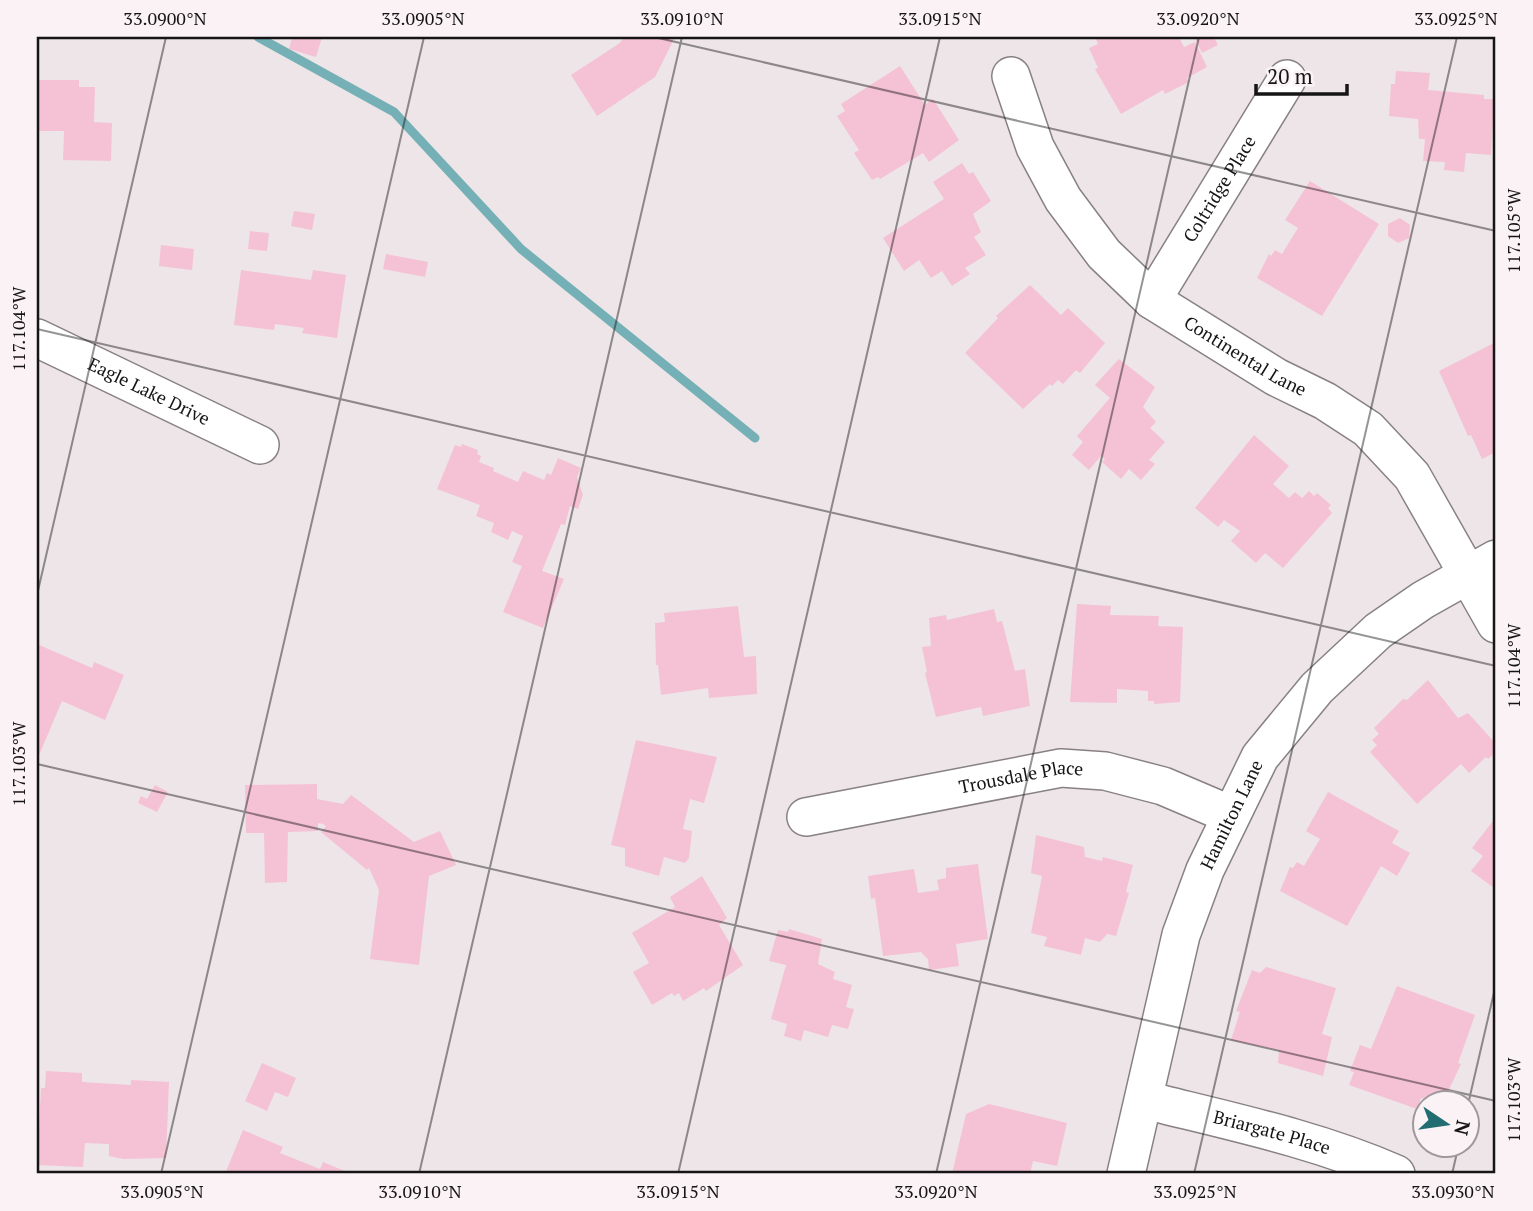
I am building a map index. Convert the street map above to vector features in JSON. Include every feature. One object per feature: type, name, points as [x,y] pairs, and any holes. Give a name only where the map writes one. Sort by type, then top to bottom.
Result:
[{"type":"street","name":"Continental Lane","points":[[1011,76],[1035,146],[1063,200],[1104,254],[1152,300],[1276,377],[1325,401],[1368,429],[1412,476],[1483,566],[1496,624]]},
{"type":"street","name":"Coltridge Place","points":[[1152,300],[1287,79]]},
{"type":"street","name":"Eagle Lake Drive","points":[[37,338],[260,445]]},
{"type":"street","name":"Hamilton Lane","points":[[1126,1174],[1181,934],[1205,870],[1260,757],[1317,688],[1378,631],[1483,566]]},
{"type":"street","name":"Trousdale Place","points":[[806,817],[1061,768],[1105,771],[1163,786],[1231,815]]},
{"type":"street","name":"Briargate Place","points":[[1145,1100],[1285,1135],[1358,1157],[1396,1174]]},
{"type":"building","points":[[292,37],[322,37],[316,57],[289,49]]},
{"type":"building","points":[[624,37],[675,37],[655,77],[597,116],[571,75],[620,43]]},
{"type":"building","points":[[1095,37],[1179,37],[1184,47],[1195,42],[1207,67],[1187,78],[1189,82],[1165,94],[1163,90],[1121,114],[1095,69],[1098,68],[1089,48],[1098,44]]},
{"type":"building","points":[[1194,37],[1214,37],[1218,45],[1202,53]]},
{"type":"building","points":[[900,66],[925,105],[933,99],[959,140],[929,162],[923,153],[880,179],[878,177],[872,180],[854,153],[859,150],[837,116],[845,111],[841,104]]},
{"type":"building","points":[[1396,71],[1430,73],[1428,90],[1484,95],[1484,99],[1494,99],[1491,155],[1466,153],[1464,172],[1444,170],[1445,162],[1423,161],[1425,139],[1419,139],[1418,119],[1389,116],[1391,84],[1395,84]]},
{"type":"building","points":[[37,80],[79,80],[79,87],[95,87],[94,122],[112,123],[111,161],[63,160],[64,131],[37,131]]},
{"type":"building","points":[[962,163],[969,174],[973,172],[991,201],[973,214],[981,232],[974,237],[986,255],[965,268],[970,274],[952,286],[942,271],[931,278],[919,260],[904,271],[883,238],[944,199],[933,182]]},
{"type":"building","points":[[1310,181],[1379,224],[1322,316],[1257,278],[1269,254],[1271,256],[1275,250],[1282,254],[1298,228],[1285,220]]},
{"type":"building","points":[[294,211],[315,214],[312,230],[291,226]]},
{"type":"building","points":[[1400,218],[1410,225],[1409,238],[1398,243],[1388,236],[1388,224]]},
{"type":"building","points":[[250,231],[269,233],[267,251],[248,249]]},
{"type":"building","points":[[161,245],[194,249],[192,270],[159,266]]},
{"type":"building","points":[[386,254],[428,262],[425,277],[383,269]]},
{"type":"building","points":[[241,270],[311,280],[313,270],[346,275],[337,338],[302,333],[304,328],[275,324],[274,330],[234,325]]},
{"type":"building","points":[[1030,285],[1061,315],[1068,308],[1105,343],[1080,373],[1076,370],[1063,384],[1058,380],[1052,386],[1050,384],[1023,409],[965,353],[998,318],[996,316]]},
{"type":"building","points":[[1496,342],[1496,452],[1482,459],[1471,435],[1468,436],[1439,371]]},
{"type":"building","points":[[1119,359],[1155,387],[1143,407],[1156,422],[1150,428],[1165,442],[1149,460],[1155,464],[1141,480],[1129,469],[1121,479],[1102,462],[1105,459],[1101,456],[1089,470],[1072,455],[1083,442],[1077,436],[1110,398],[1095,385]]},
{"type":"building","points":[[1254,435],[1289,466],[1273,484],[1289,498],[1295,492],[1302,498],[1309,491],[1314,496],[1317,493],[1331,505],[1328,508],[1332,513],[1283,568],[1265,553],[1256,563],[1231,541],[1240,531],[1224,520],[1218,527],[1195,508]]},
{"type":"building","points":[[462,444],[478,450],[477,454],[481,456],[479,462],[518,482],[523,471],[544,480],[547,473],[551,475],[558,458],[581,468],[577,477],[583,495],[578,509],[570,506],[565,525],[561,524],[542,571],[564,579],[543,628],[503,612],[522,566],[512,562],[523,536],[512,531],[508,540],[491,532],[494,523],[476,516],[480,505],[437,489],[455,445],[461,447]]},
{"type":"building","points":[[1077,604],[1111,606],[1110,615],[1159,616],[1158,626],[1183,627],[1180,702],[1154,704],[1154,701],[1148,701],[1148,691],[1117,689],[1117,703],[1070,702]]},
{"type":"building","points":[[738,606],[744,657],[756,656],[757,694],[709,698],[708,688],[661,695],[656,665],[655,623],[665,622],[664,613]]},
{"type":"building","points":[[994,609],[997,622],[1002,621],[1015,671],[1025,669],[1030,706],[983,716],[981,707],[936,717],[925,673],[927,672],[922,647],[931,646],[929,618],[946,615],[947,620]]},
{"type":"building","points":[[37,644],[92,668],[94,662],[124,675],[105,720],[62,701],[37,760]]},
{"type":"building","points":[[1428,680],[1458,718],[1468,713],[1496,744],[1496,752],[1488,759],[1486,757],[1469,773],[1461,764],[1417,804],[1370,752],[1377,745],[1372,740],[1379,734],[1374,728],[1403,699],[1407,700]]},
{"type":"building","points":[[636,740],[717,757],[704,803],[690,799],[683,829],[692,831],[689,858],[685,863],[664,857],[659,876],[625,866],[625,848],[611,845]]},
{"type":"building","points":[[317,784],[317,799],[343,804],[351,795],[414,842],[440,831],[456,865],[429,876],[419,965],[370,959],[379,890],[369,868],[367,870],[321,832],[326,826],[323,824],[318,823],[318,831],[288,832],[287,882],[265,883],[264,833],[246,833],[245,785]]},
{"type":"building","points":[[155,785],[168,792],[157,812],[138,803],[141,796],[147,799]]},
{"type":"building","points":[[1328,792],[1399,831],[1392,843],[1410,853],[1397,876],[1381,866],[1347,926],[1280,891],[1290,867],[1293,868],[1297,862],[1304,866],[1320,839],[1306,831]]},
{"type":"building","points":[[1496,817],[1494,888],[1471,871],[1483,856],[1472,848]]},
{"type":"building","points":[[1036,835],[1084,847],[1085,857],[1102,861],[1103,857],[1133,865],[1126,892],[1129,893],[1116,936],[1107,934],[1100,942],[1085,938],[1081,955],[1044,946],[1047,937],[1031,933],[1042,876],[1031,873]]},
{"type":"building","points":[[978,864],[988,939],[956,944],[959,966],[929,970],[928,959],[921,952],[883,956],[875,898],[871,899],[868,876],[914,869],[918,893],[939,890],[937,880],[946,878],[946,868]]},
{"type":"building","points":[[702,876],[727,918],[719,925],[743,965],[706,991],[704,988],[683,1001],[679,993],[674,996],[672,993],[652,1005],[633,972],[649,963],[632,933],[675,907],[670,897]]},
{"type":"building","points":[[789,929],[822,939],[818,964],[835,972],[833,979],[852,985],[846,1007],[854,1009],[848,1029],[832,1025],[828,1037],[804,1030],[801,1041],[784,1036],[787,1024],[771,1019],[786,965],[769,961],[778,930],[788,932]]},
{"type":"building","points":[[1266,967],[1336,988],[1322,1034],[1332,1037],[1323,1076],[1278,1063],[1279,1050],[1231,1040],[1240,1012],[1236,1011],[1252,970],[1260,973]]},
{"type":"building","points":[[1397,986],[1475,1015],[1458,1063],[1461,1064],[1450,1088],[1410,1088],[1410,1107],[1349,1085],[1354,1072],[1350,1071],[1360,1045],[1371,1049]]},
{"type":"building","points":[[262,1063],[296,1078],[288,1097],[275,1092],[267,1111],[245,1101]]},
{"type":"building","points":[[46,1071],[82,1073],[82,1082],[131,1085],[131,1080],[169,1082],[166,1158],[123,1159],[109,1156],[109,1144],[85,1143],[83,1167],[37,1165],[41,1088],[45,1088]]},
{"type":"building","points":[[989,1104],[1067,1123],[1057,1166],[1033,1161],[1030,1174],[952,1174],[966,1114]]},
{"type":"building","points":[[243,1130],[283,1147],[280,1153],[320,1169],[323,1162],[352,1174],[225,1174]]},
{"type":"waterway","points":[[258,37],[394,112],[521,249],[755,438]]}]
